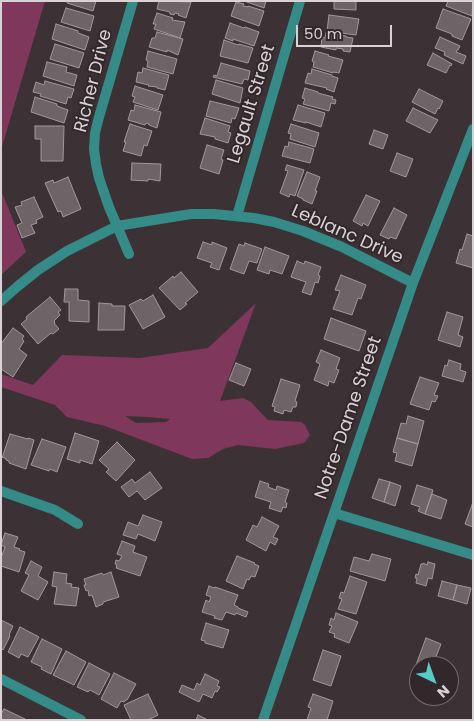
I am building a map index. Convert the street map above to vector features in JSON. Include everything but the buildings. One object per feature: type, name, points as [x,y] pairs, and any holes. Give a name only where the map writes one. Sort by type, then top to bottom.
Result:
[{"type":"street","name":"Richer Drive","points":[[117,226],[99,178],[94,149],[95,132],[132,1]]},
{"type":"street","name":"Legault Street","points":[[237,216],[300,1]]},
{"type":"street","name":"Notre-Dame Street","points":[[263,720],[413,283],[473,129]]},
{"type":"street","name":"Leblanc Drive","points":[[1,301],[38,270],[67,251],[117,226],[191,214],[237,216],[274,222],[303,231],[342,247],[413,283]]},
{"type":"street","points":[[117,226],[129,254]]},
{"type":"street","points":[[1,491],[54,510],[78,524]]},
{"type":"street","points":[[334,513],[473,555]]},
{"type":"street","points":[[1,679],[81,720]]},
{"type":"shaded area","points":[[1,1],[45,1],[1,150]]},
{"type":"shaded area","points":[[1,190],[26,252],[1,275]]},
{"type":"shaded area","points":[[256,303],[220,401],[243,398],[251,402],[268,420],[301,422],[305,425],[310,435],[304,443],[275,449],[238,445],[223,449],[208,458],[192,459],[105,426],[67,417],[55,405],[1,387],[1,374],[33,385],[62,355],[140,358],[208,348]],"holes":[[[125,416],[170,419],[166,422],[136,423]]]}]
